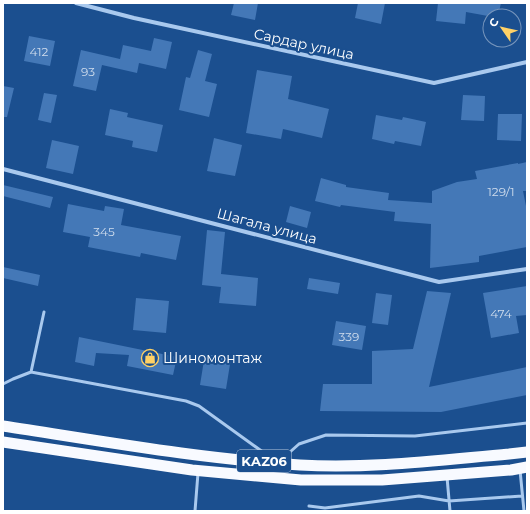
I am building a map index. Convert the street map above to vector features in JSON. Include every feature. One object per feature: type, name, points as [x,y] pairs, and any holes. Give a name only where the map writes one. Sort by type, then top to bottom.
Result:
[{"type":"highway","name":"KАZ06","points":[[3,426],[194,455],[301,465],[381,465],[527,452]]},
{"type":"highway","name":"KАZ06","points":[[3,442],[198,471],[300,480],[382,480],[523,468]]},
{"type":"street","name":"Сардар улица","points":[[76,3],[134,18],[434,83],[527,62]]},
{"type":"street","name":"Шагала улица","points":[[3,169],[439,282],[527,269]]},
{"type":"lane","points":[[31,372],[44,312]]},
{"type":"lane","points":[[3,384],[31,372],[186,401],[198,406],[278,463],[299,444],[326,435],[415,436],[527,423]]},
{"type":"lane","points":[[523,468],[522,496],[524,511]]},
{"type":"lane","points":[[195,511],[198,471]]},
{"type":"lane","points":[[447,475],[450,511]]},
{"type":"lane","points":[[309,506],[325,509],[420,496],[450,501],[522,496]]},
{"type":"building","points":[[234,3],[258,3],[255,20],[231,15]]},
{"type":"building","points":[[358,3],[385,3],[381,24],[355,18]]},
{"type":"building","points":[[438,3],[501,3],[500,8],[482,8],[482,15],[466,12],[465,24],[436,21]]},
{"type":"building","points":[[29,36],[55,41],[50,66],[24,61]]},
{"type":"building","points":[[154,38],[172,42],[166,69],[139,63],[137,73],[102,65],[96,91],[73,86],[81,50],[120,59],[123,45],[151,51]]},
{"type":"building","points":[[198,50],[212,54],[205,81],[217,84],[209,117],[179,110],[186,77],[190,78]]},
{"type":"building","points":[[257,70],[292,76],[288,99],[329,109],[322,138],[283,129],[281,139],[246,133]]},
{"type":"building","points":[[3,86],[14,88],[7,117],[3,117]]},
{"type":"building","points":[[44,93],[57,95],[51,123],[38,120]]},
{"type":"building","points":[[463,95],[485,96],[484,121],[461,120]]},
{"type":"building","points":[[110,109],[128,113],[127,117],[163,125],[157,152],[132,147],[133,141],[105,135]]},
{"type":"building","points":[[498,114],[522,114],[521,141],[497,140]]},
{"type":"building","points":[[376,115],[402,120],[403,117],[426,122],[421,146],[395,141],[394,144],[372,139]]},
{"type":"building","points":[[214,138],[242,145],[235,176],[207,171]]},
{"type":"building","points":[[52,140],[79,146],[73,174],[46,168]]},
{"type":"building","points":[[527,162],[527,191],[523,191],[527,211],[527,247],[479,256],[479,262],[430,268],[431,224],[394,221],[395,212],[341,205],[340,207],[315,201],[321,178],[346,185],[346,187],[389,193],[388,200],[432,203],[432,191],[457,182],[477,179],[475,171]]},
{"type":"building","points":[[3,185],[53,197],[50,208],[3,196]]},
{"type":"building","points":[[68,204],[104,211],[105,206],[124,209],[121,225],[181,236],[176,260],[141,253],[140,257],[88,247],[90,237],[63,232]]},
{"type":"building","points":[[290,206],[311,212],[307,228],[286,222]]},
{"type":"building","points":[[207,230],[225,232],[221,274],[258,278],[256,306],[219,303],[221,287],[202,285]]},
{"type":"building","points":[[3,267],[40,275],[38,286],[3,278]]},
{"type":"building","points":[[309,278],[340,283],[338,294],[307,289]]},
{"type":"building","points":[[527,286],[527,315],[516,316],[519,333],[491,338],[483,293]]},
{"type":"building","points":[[427,291],[451,293],[429,387],[527,367],[527,395],[441,412],[320,411],[323,384],[372,384],[372,351],[413,349]]},
{"type":"building","points":[[376,293],[392,295],[388,325],[372,323]]},
{"type":"building","points":[[136,298],[169,301],[166,333],[133,330]]},
{"type":"building","points":[[336,321],[366,326],[362,350],[332,345]]},
{"type":"building","points":[[79,337],[177,357],[173,375],[127,366],[129,355],[96,353],[94,366],[75,362]]},
{"type":"building","points":[[205,354],[231,358],[226,389],[200,385]]},
{"type":"place","name":"Шиномонтаж","points":[[150,358]]}]
